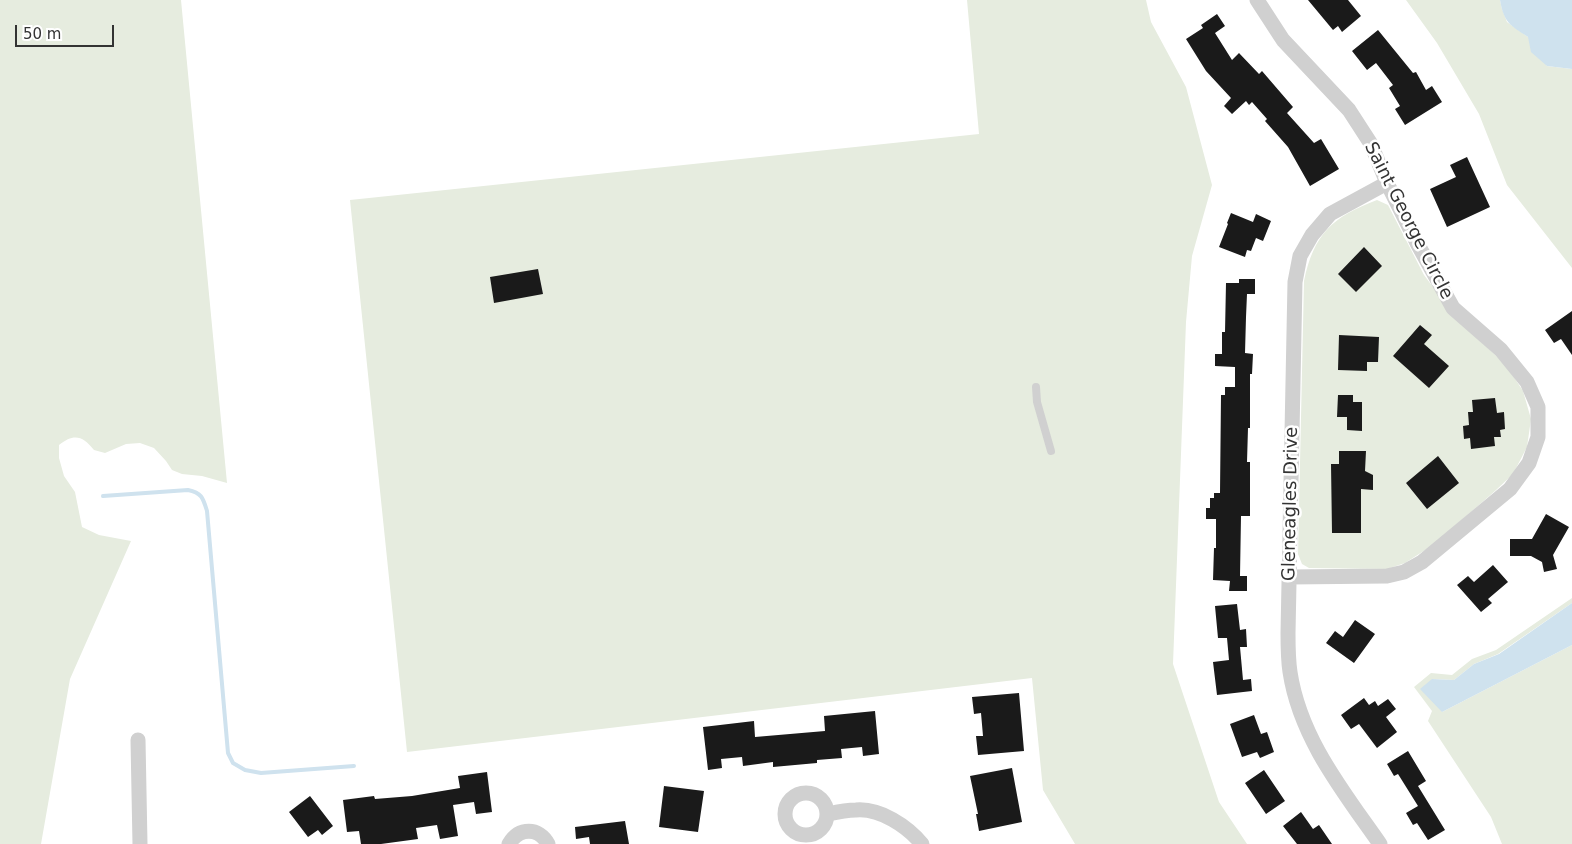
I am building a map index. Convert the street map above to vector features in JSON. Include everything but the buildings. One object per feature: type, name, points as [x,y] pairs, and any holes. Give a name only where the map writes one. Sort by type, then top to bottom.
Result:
[{"type":"street","name":"Saint George Circle","points":[[1257,0],[1283,40],[1349,110],[1371,144],[1387,183],[1453,308],[1501,350],[1527,382],[1538,407],[1538,437],[1529,463],[1510,489],[1422,562],[1404,572],[1388,576],[1290,577]]},
{"type":"street","name":"Gleneagles Drive","points":[[1380,844],[1322,760],[1308,730],[1298,705],[1290,672],[1288,634],[1295,282],[1300,256],[1312,235],[1330,214],[1387,183]]},
{"type":"street","points":[[138,740],[140,844]]},
{"type":"street","points":[[828,814],[858,809],[877,813],[904,826],[922,844]]},
{"type":"street","points":[[509,844],[512,838],[518,834],[524,831],[531,831],[544,837],[548,844]]},
{"type":"lane","points":[[1036,387],[1037,402],[1051,450]]},
{"type":"shaded area","points":[[0,0],[181,0],[227,483],[202,476],[182,474],[172,470],[154,448],[140,443],[126,444],[105,453],[94,450],[82,439],[78,438],[69,439],[59,445],[59,458],[64,476],[75,492],[82,527],[99,535],[131,541],[70,679],[41,844],[0,844]]},
{"type":"shaded area","points":[[967,0],[1146,0],[1151,22],[1186,87],[1212,185],[1192,256],[1186,322],[1173,664],[1219,802],[1247,844],[1075,844],[1043,790],[1032,678],[407,752],[350,200],[979,134]]},
{"type":"shaded area","points":[[1406,0],[1500,0],[1507,22],[1528,37],[1547,66],[1572,69],[1572,268],[1507,185],[1479,114],[1437,43]]},
{"type":"shaded area","points":[[1377,200],[1388,205],[1424,275],[1456,318],[1506,365],[1523,391],[1531,419],[1527,447],[1513,474],[1433,545],[1405,563],[1387,569],[1309,568],[1302,564],[1298,554],[1304,281],[1313,251],[1327,229],[1348,213]]},
{"type":"shaded area","points":[[1572,598],[1572,603],[1498,654],[1474,664],[1454,680],[1432,679],[1442,712],[1572,645],[1572,844],[1502,844],[1491,817],[1428,721],[1432,711],[1414,687],[1431,673],[1452,675],[1472,659],[1496,650]]},
{"type":"water","points":[[1500,0],[1572,0],[1572,69],[1547,66],[1531,52],[1528,37],[1509,23]]},
{"type":"water","points":[[1572,603],[1572,645],[1442,712],[1420,689],[1432,679],[1454,680],[1474,664],[1499,654]]},
{"type":"waterway","points":[[103,496],[188,490],[196,493],[203,499],[207,511],[228,753],[233,763],[245,770],[261,773],[354,766]]}]
